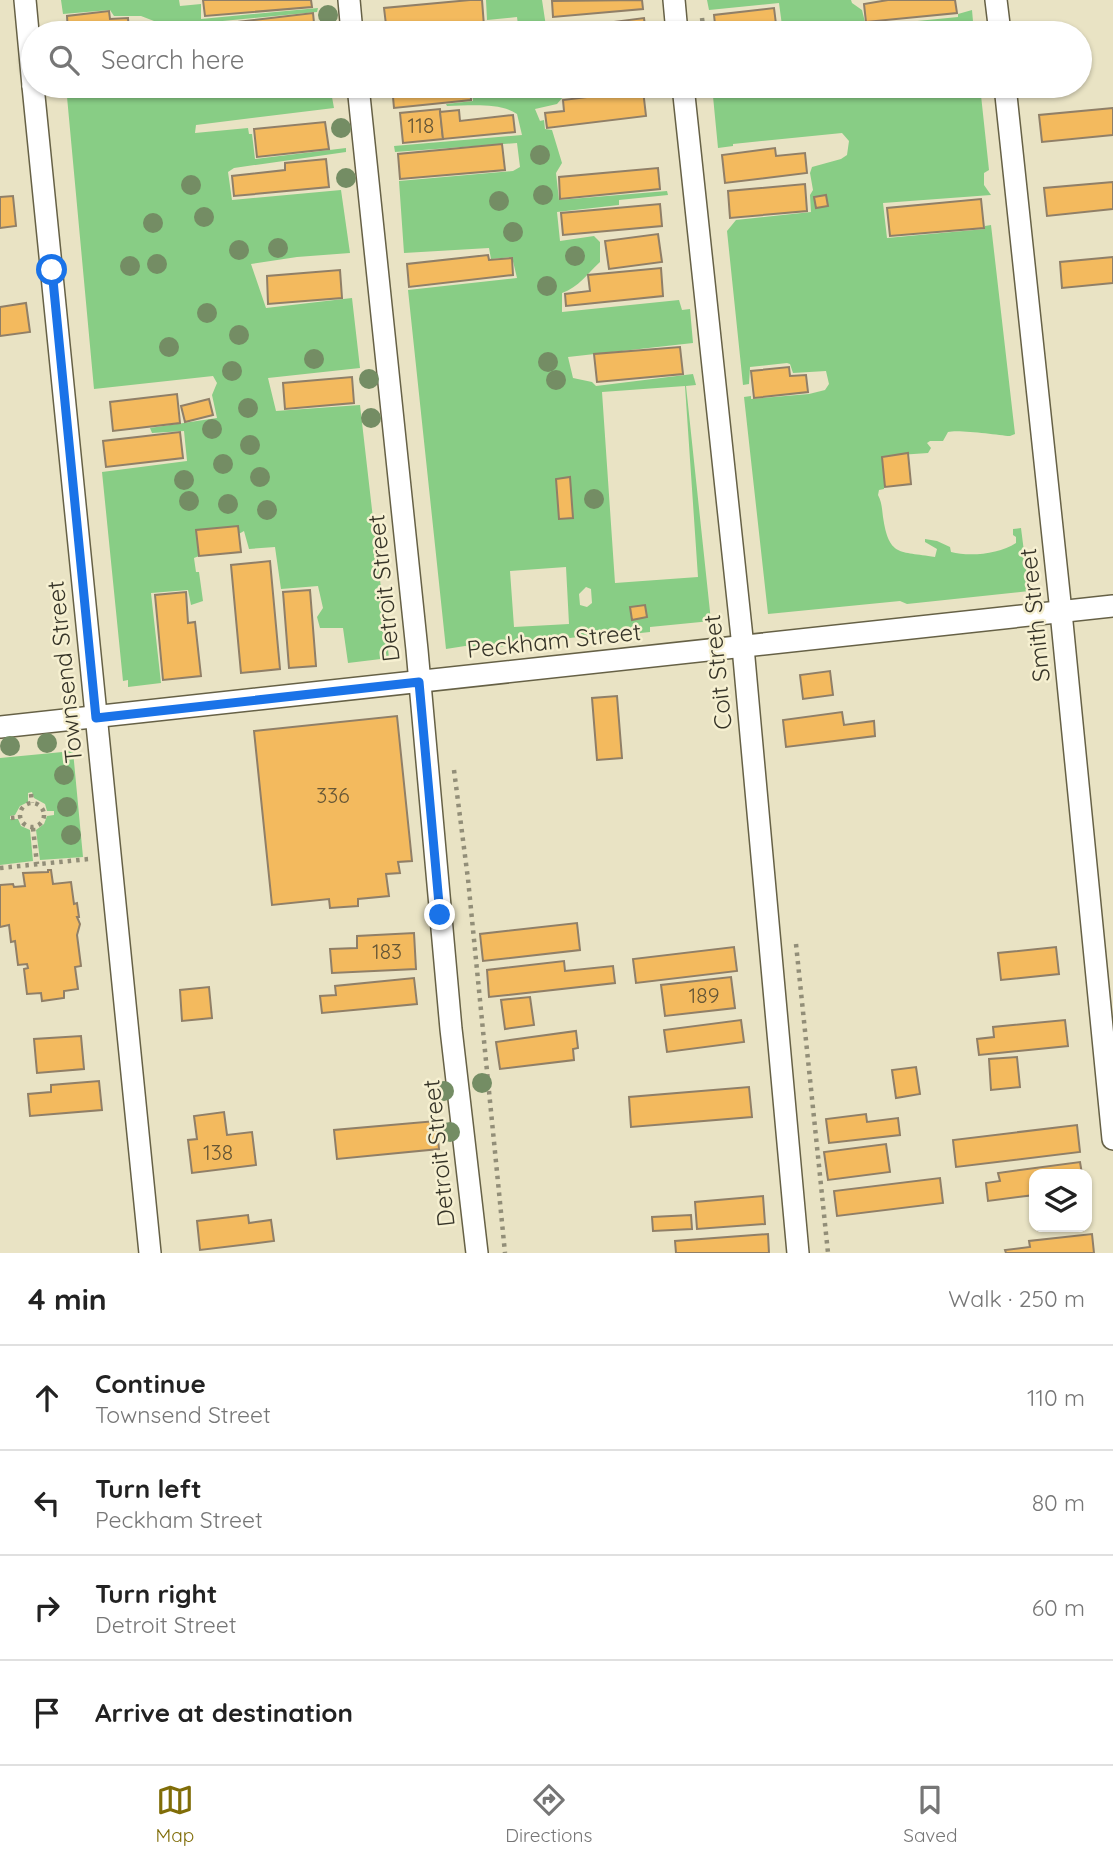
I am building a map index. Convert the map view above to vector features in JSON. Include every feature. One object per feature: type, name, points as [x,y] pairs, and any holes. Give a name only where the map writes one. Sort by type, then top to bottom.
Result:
[{"type":"street","name":"Townsend Street","points":[[24,0],[26,21]]},
{"type":"street","points":[[349,0],[351,21]]},
{"type":"street","points":[[674,0],[676,21]]},
{"type":"street","points":[[996,0],[999,21]]},
{"type":"street","name":"Townsend Street","points":[[34,98],[150,1253]]},
{"type":"street","name":"Detroit Street","points":[[359,98],[419,682],[451,1029],[477,1253]]},
{"type":"street","name":"Coit Street","points":[[684,98],[743,647],[798,1253]]},
{"type":"street","name":"Smith Street","points":[[1006,98],[1113,1139]]},
{"type":"street","name":"Peckham Street","points":[[0,727],[1113,606]]},
{"type":"path","points":[[454,767],[505,1253]]},
{"type":"path","points":[[30,793],[32,803]]},
{"type":"path","points":[[32,803],[41,807],[44,814],[40,825],[33,828],[25,825],[20,817],[23,807],[32,803]]},
{"type":"path","points":[[44,814],[53,813]]},
{"type":"path","points":[[11,818],[20,817]]},
{"type":"path","points":[[33,828],[37,864]]},
{"type":"path","points":[[0,867],[90,859]]},
{"type":"green space","points":[[61,0],[179,0],[180,6],[201,4],[201,19],[318,8],[317,12],[223,21],[154,21],[141,16],[114,16],[110,10],[63,14]]},
{"type":"green space","points":[[486,0],[542,0],[545,21],[518,21],[517,17],[487,20]]},
{"type":"green space","points":[[707,0],[851,0],[862,10],[865,21],[781,21],[779,3],[709,10]]},
{"type":"green space","points":[[972,10],[973,21],[917,21],[958,17],[958,14]]},
{"type":"green space","points":[[67,98],[332,98],[334,108],[196,125],[195,133],[248,128],[249,134],[252,134],[255,159],[346,148],[346,152],[234,168],[228,172],[232,200],[341,190],[350,253],[251,264],[266,308],[352,298],[360,368],[268,378],[276,411],[360,405],[389,658],[348,663],[343,628],[320,628],[317,617],[323,608],[318,586],[281,589],[275,547],[249,549],[244,531],[235,536],[198,541],[199,556],[194,558],[203,601],[191,605],[188,590],[151,593],[161,683],[128,687],[128,680],[123,681],[102,472],[187,461],[184,431],[152,433],[150,428],[217,418],[212,395],[217,383],[213,376],[94,389]]},
{"type":"green space","points":[[473,98],[562,98],[557,104],[535,109],[540,121],[544,120],[545,129],[552,130],[562,163],[556,173],[559,200],[667,191],[668,195],[619,200],[619,205],[557,212],[560,241],[594,236],[600,242],[600,262],[578,284],[562,293],[562,312],[679,300],[682,310],[690,309],[693,343],[568,357],[573,378],[592,382],[596,386],[693,374],[696,385],[686,386],[711,621],[650,627],[650,632],[612,636],[608,630],[599,630],[590,638],[580,640],[578,637],[475,650],[474,647],[465,646],[446,649],[408,290],[517,278],[512,257],[491,259],[489,248],[404,253],[399,181],[513,171],[520,167],[517,143],[395,152],[394,146],[522,135],[517,114],[510,110],[492,106],[446,104],[473,101]],"holes":[[[685,386],[698,577],[615,583],[602,392]],[[566,567],[569,624],[514,627],[510,571]],[[586,587],[591,589],[592,603],[587,607],[580,605],[579,594]]]},
{"type":"green space","points":[[713,98],[981,98],[989,170],[984,173],[984,185],[991,195],[883,203],[887,238],[985,229],[985,226],[991,225],[1015,434],[1010,436],[953,431],[948,432],[943,441],[927,443],[931,448],[928,453],[885,456],[884,489],[879,490],[878,495],[889,539],[893,546],[904,552],[935,557],[937,549],[925,542],[925,539],[937,541],[950,547],[951,552],[959,554],[993,552],[1016,543],[1013,529],[1021,528],[1029,591],[907,604],[900,601],[768,614],[744,397],[751,396],[751,399],[809,394],[825,390],[829,384],[826,371],[793,373],[787,363],[750,367],[749,384],[743,385],[727,231],[736,220],[811,212],[812,167],[847,155],[849,141],[842,133],[733,144],[718,148]]},
{"type":"green space","points":[[73,751],[83,857],[40,860],[36,830],[44,824],[47,816],[54,815],[54,811],[47,811],[45,804],[34,798],[32,792],[28,793],[28,802],[20,806],[10,819],[18,819],[21,826],[30,830],[33,861],[0,865],[0,758]]},
{"type":"building","points":[[203,0],[311,0],[312,7],[205,16]]},
{"type":"building","points":[[482,0],[484,21],[386,21],[384,8]]},
{"type":"building","points":[[642,0],[643,9],[553,17],[552,1]]},
{"type":"building","points":[[888,0],[955,0],[957,13],[866,21],[864,4]]},
{"type":"building","points":[[774,8],[776,21],[715,21],[714,15]]},
{"type":"building","points":[[109,11],[110,19],[128,18],[128,21],[67,21],[67,16]]},
{"type":"building","points":[[313,13],[314,21],[245,21]]},
{"type":"building","points":[[644,18],[644,21],[621,21]]},
{"type":"building","points":[[393,98],[471,98],[471,100],[394,108]]},
{"type":"building","points":[[644,98],[646,116],[547,128],[545,113],[564,111],[563,100]]},
{"type":"building","points":[[1113,108],[1113,135],[1042,142],[1039,115]]},
{"type":"building","points":[[440,109],[443,139],[403,143],[400,113]]},
{"type":"building","points":[[459,110],[460,121],[513,115],[515,132],[443,139],[440,112]]},
{"type":"building","points":[[325,122],[329,149],[257,157],[254,129]]},
{"type":"building","points":[[502,144],[505,170],[400,179],[398,154]]},
{"type":"building","points":[[775,148],[776,156],[805,153],[807,173],[725,183],[722,155]]},
{"type":"building","points":[[326,159],[329,187],[234,196],[232,176],[285,170],[285,163]]},
{"type":"building","points":[[658,168],[660,189],[560,199],[559,177]]},
{"type":"building","points":[[1113,182],[1113,209],[1047,216],[1044,188]]},
{"type":"building","points":[[805,184],[807,211],[730,218],[728,191]]},
{"type":"building","points":[[826,195],[828,206],[816,208],[814,197]]},
{"type":"building","points":[[13,196],[16,226],[0,228],[0,197]]},
{"type":"building","points":[[981,199],[984,228],[890,236],[887,208]]},
{"type":"building","points":[[660,204],[662,226],[563,235],[561,213]]},
{"type":"building","points":[[658,234],[662,262],[609,269],[605,241]]},
{"type":"building","points":[[488,255],[489,260],[512,258],[513,275],[409,287],[407,264]]},
{"type":"building","points":[[1113,257],[1113,283],[1062,288],[1060,262]]},
{"type":"building","points":[[661,268],[663,296],[566,306],[565,294],[590,291],[588,275]]},
{"type":"building","points":[[340,270],[342,298],[268,304],[267,276]]},
{"type":"building","points":[[26,303],[30,332],[0,336],[0,307]]},
{"type":"building","points":[[680,347],[683,374],[597,382],[594,354]]},
{"type":"building","points":[[789,367],[790,376],[806,375],[808,392],[754,398],[751,371]]},
{"type":"building","points":[[352,377],[354,403],[285,409],[283,383]]},
{"type":"building","points":[[177,394],[180,423],[113,431],[110,402]]},
{"type":"building","points":[[209,399],[213,415],[185,422],[181,406]]},
{"type":"building","points":[[180,432],[183,458],[106,467],[103,441]]},
{"type":"building","points":[[908,453],[911,484],[885,487],[882,457]]},
{"type":"building","points":[[570,477],[573,518],[559,519],[556,479]]},
{"type":"building","points":[[238,526],[241,552],[199,556],[196,530]]},
{"type":"building","points":[[270,561],[280,669],[241,673],[231,565]]},
{"type":"building","points":[[310,590],[316,666],[289,668],[283,592]]},
{"type":"building","points":[[186,592],[188,623],[195,622],[201,676],[163,680],[155,595]]},
{"type":"building","points":[[645,605],[647,617],[632,620],[630,607]]},
{"type":"building","points":[[830,671],[833,695],[803,699],[800,675]]},
{"type":"building","points":[[617,696],[622,758],[597,760],[592,698]]},
{"type":"building","points":[[842,712],[844,725],[874,721],[875,736],[786,747],[783,720]]},
{"type":"building","points":[[397,716],[412,861],[398,862],[400,873],[386,874],[389,896],[358,899],[358,906],[330,908],[329,899],[272,905],[254,731]]},
{"type":"building","points":[[51,870],[53,884],[71,882],[80,924],[77,935],[81,966],[75,967],[78,989],[64,991],[64,998],[42,1001],[41,993],[27,994],[24,969],[28,968],[27,964],[18,965],[15,941],[11,942],[9,925],[0,927],[0,885],[25,886],[23,873]]},
{"type":"building","points":[[577,923],[580,950],[483,961],[480,934]]},
{"type":"building","points":[[414,933],[416,969],[332,973],[330,949],[357,948],[357,936]]},
{"type":"building","points":[[734,947],[737,971],[636,983],[633,959]]},
{"type":"building","points":[[1056,947],[1059,974],[1001,980],[998,953]]},
{"type":"building","points":[[564,961],[565,971],[613,966],[615,983],[489,997],[487,970]]},
{"type":"building","points":[[731,977],[735,1008],[665,1016],[661,985]]},
{"type":"building","points":[[414,978],[417,1004],[322,1013],[320,996],[336,995],[335,986]]},
{"type":"building","points":[[209,987],[212,1018],[182,1021],[180,990]]},
{"type":"building","points":[[530,997],[534,1025],[505,1029],[501,1000]]},
{"type":"building","points":[[741,1020],[744,1042],[667,1052],[664,1030]]},
{"type":"building","points":[[1065,1020],[1068,1046],[979,1055],[977,1039],[994,1037],[993,1027]]},
{"type":"building","points":[[576,1031],[578,1048],[573,1049],[574,1060],[500,1069],[496,1042]]},
{"type":"building","points":[[81,1036],[84,1069],[37,1073],[34,1039]]},
{"type":"building","points":[[1017,1057],[1020,1087],[991,1090],[989,1059]]},
{"type":"building","points":[[916,1067],[920,1094],[896,1098],[892,1070]]},
{"type":"building","points":[[99,1081],[102,1110],[30,1116],[28,1094],[51,1092],[51,1085]]},
{"type":"building","points":[[749,1087],[752,1117],[631,1127],[629,1097]]},
{"type":"building","points":[[224,1112],[227,1135],[252,1132],[256,1165],[192,1173],[188,1140],[197,1139],[194,1116]]},
{"type":"building","points":[[866,1114],[867,1122],[898,1118],[900,1135],[829,1143],[826,1119]]},
{"type":"building","points":[[436,1121],[439,1149],[337,1159],[334,1130]]},
{"type":"building","points":[[1077,1125],[1080,1152],[956,1167],[953,1140]]},
{"type":"building","points":[[886,1144],[890,1172],[828,1180],[824,1152]]},
{"type":"building","points":[[1080,1162],[1081,1169],[1029,1169],[1029,1196],[988,1201],[986,1183],[1000,1181],[998,1173]]},
{"type":"building","points":[[940,1178],[943,1203],[837,1216],[834,1191]]},
{"type":"building","points":[[763,1196],[765,1224],[697,1229],[695,1202]]},
{"type":"building","points":[[248,1215],[249,1223],[271,1220],[274,1241],[200,1250],[197,1221]]},
{"type":"building","points":[[691,1215],[692,1229],[653,1231],[652,1217]]},
{"type":"building","points":[[768,1234],[769,1253],[676,1253],[675,1241]]},
{"type":"building","points":[[1092,1234],[1094,1253],[1006,1253],[1005,1250],[1030,1247],[1029,1241]]},
{"type":"route","points":[[52,270],[96,718],[419,682],[440,915]]}]
